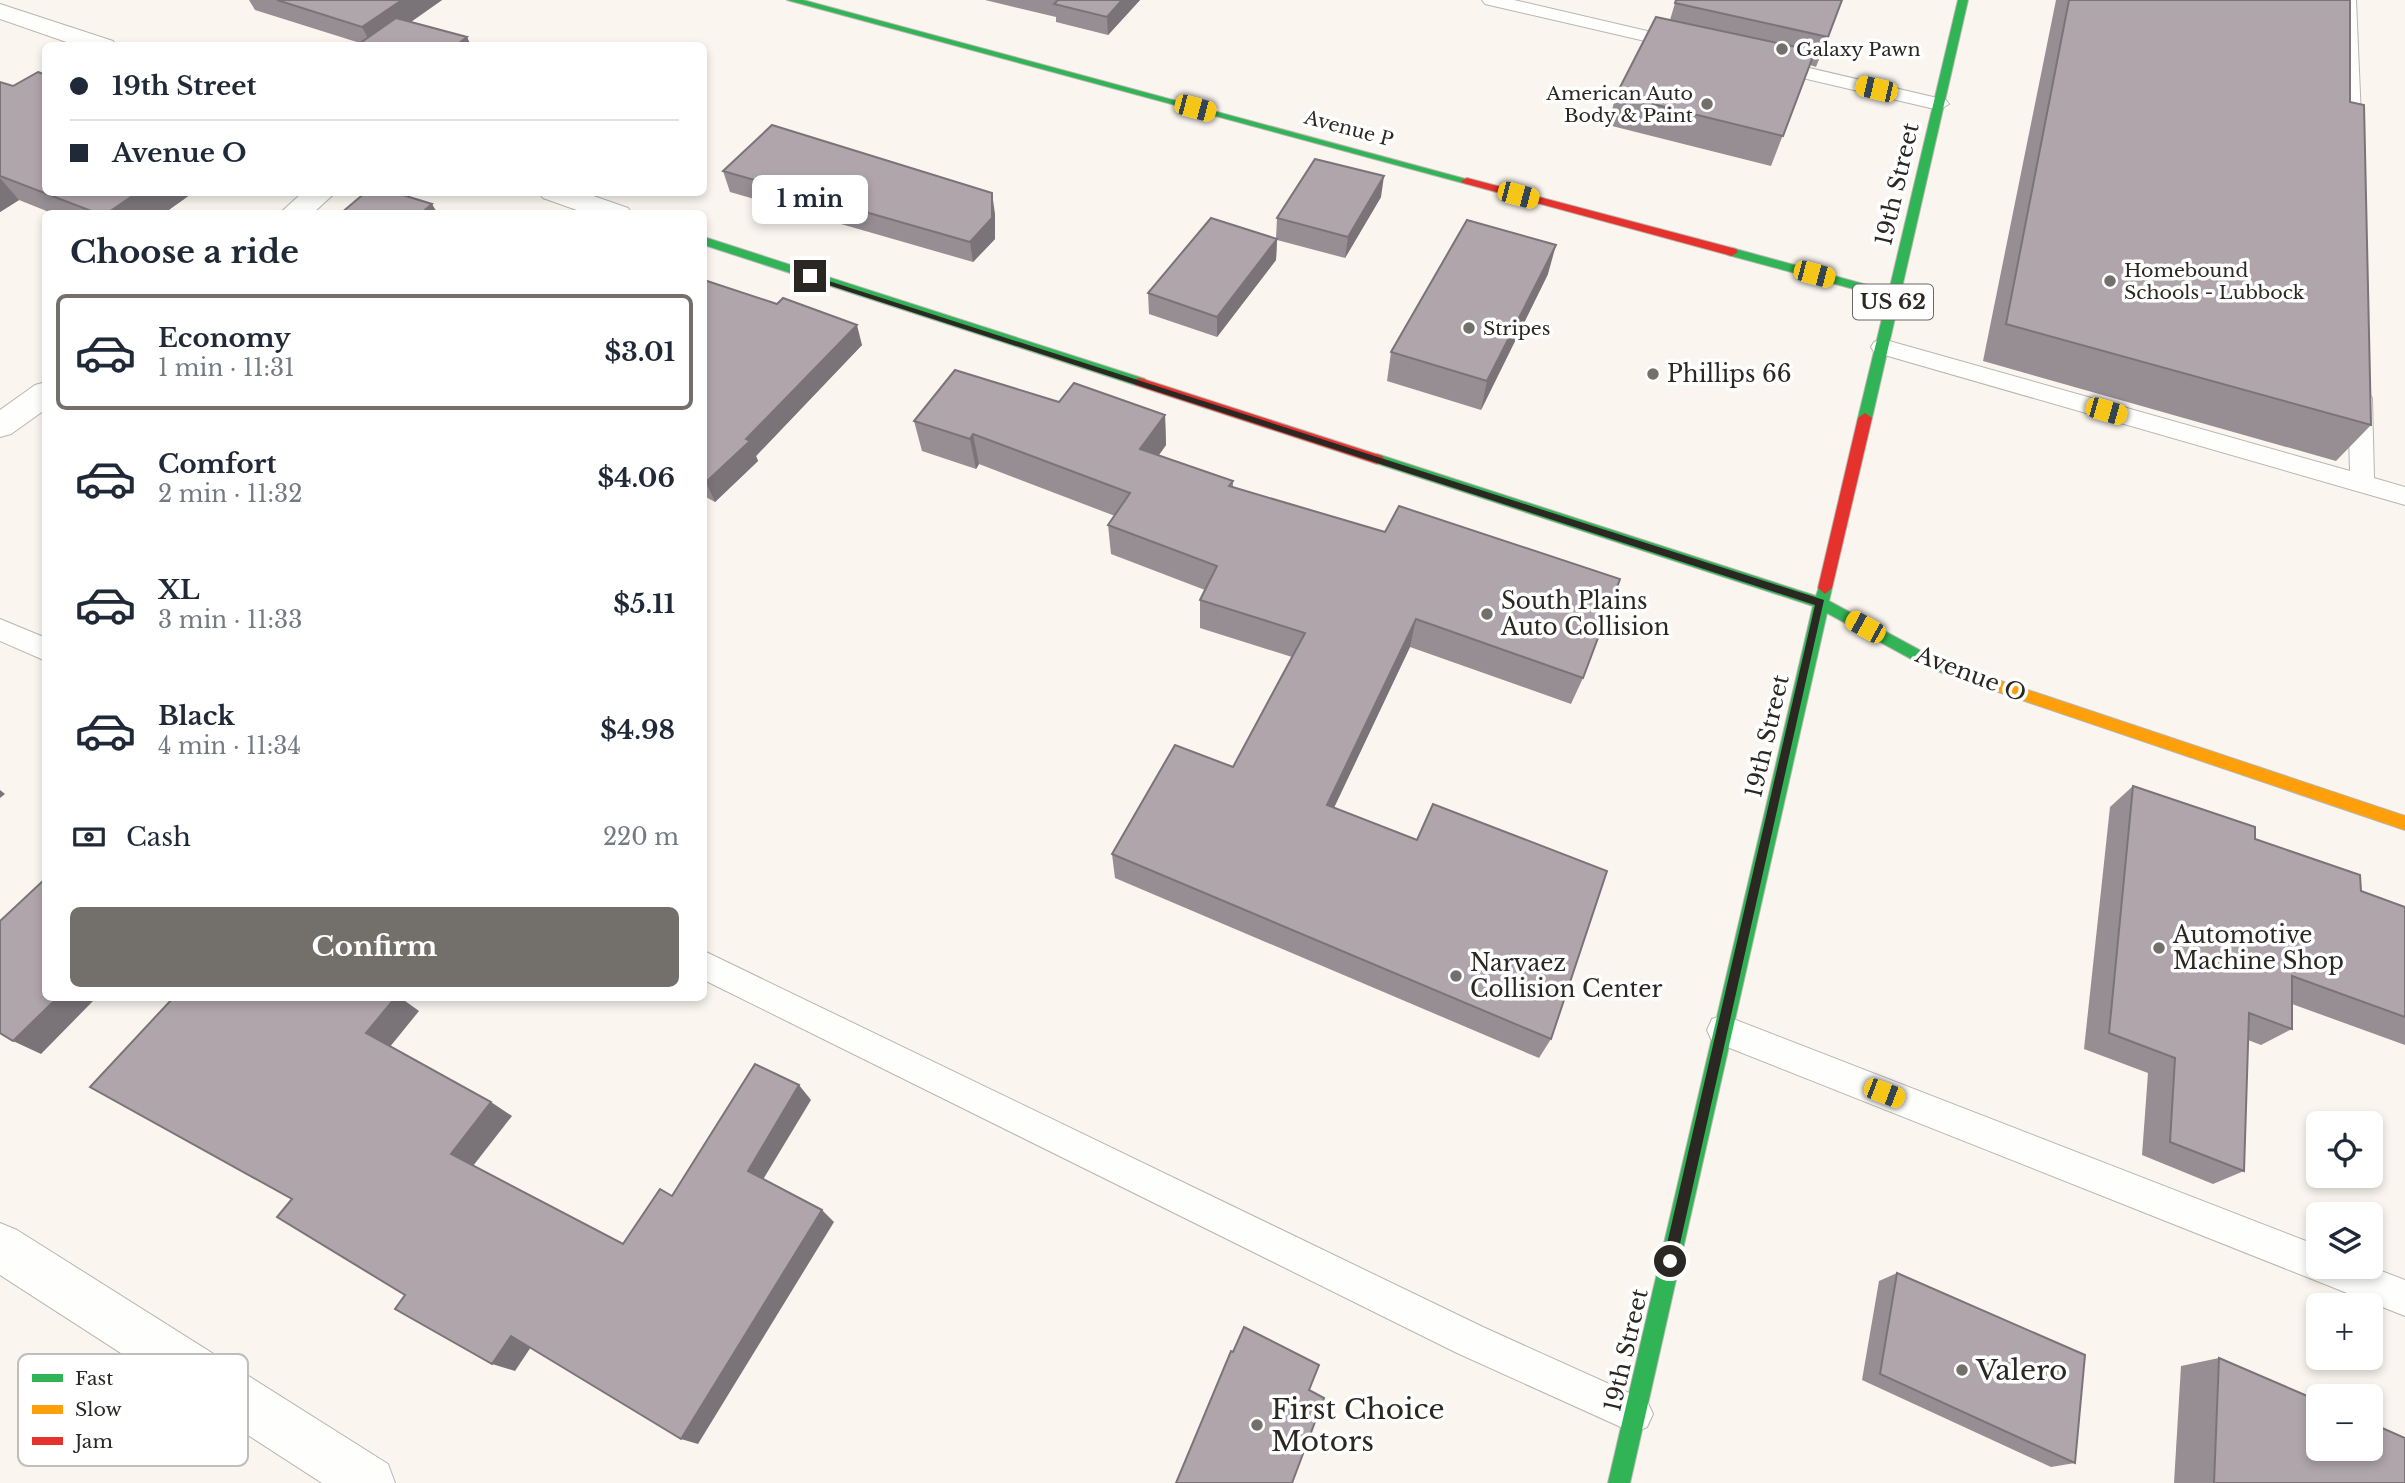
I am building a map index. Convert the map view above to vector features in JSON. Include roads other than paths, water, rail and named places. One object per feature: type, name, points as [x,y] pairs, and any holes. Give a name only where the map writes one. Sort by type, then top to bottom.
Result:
[{"type":"street","name":"Avenue P","points":[[792,0],[1894,296]]},
{"type":"street","name":"19th Street","points":[[1619,1483],[1963,0]]},
{"type":"street","points":[[0,11],[92,42]]},
{"type":"street","points":[[298,210],[316,196]]},
{"type":"street","points":[[565,196],[606,210]]},
{"type":"street","name":"Avenue O","points":[[707,242],[1821,603],[1931,663],[2405,824]]},
{"type":"street","points":[[0,426],[42,396]]},
{"type":"street","points":[[0,1247],[167,1354]]},
{"type":"street","points":[[248,1406],[369,1483]]},
{"type":"lane","points":[[1491,0],[1707,50]]},
{"type":"lane","points":[[2347,0],[2353,167]]},
{"type":"lane","points":[[1747,59],[1939,104]]},
{"type":"lane","points":[[1882,347],[2405,496]]},
{"type":"lane","points":[[2359,378],[2362,483]]},
{"type":"lane","points":[[0,629],[42,648]]},
{"type":"lane","points":[[707,966],[1470,1340],[1634,1414]]},
{"type":"lane","points":[[1723,1030],[2306,1259]]},
{"type":"lane","points":[[2357,1279],[2405,1298]]},
{"type":"place","name":"Galaxy Pawn","points":[[1782,49]]},
{"type":"place","name":"American Auto Body & Paint","points":[[1707,104]]},
{"type":"place","name":"Homebound Schools - Lubbock","points":[[2110,281]]},
{"type":"place","name":"Stripes","points":[[1469,328]]},
{"type":"place","name":"Phillips 66","points":[[1653,374]]},
{"type":"place","name":"South Plains Auto Collision","points":[[1487,614]]},
{"type":"place","name":"Automotive Machine Shop","points":[[2159,948]]},
{"type":"place","name":"Narvaez Collision Center","points":[[1456,976]]},
{"type":"place","name":"Valero","points":[[1962,1370]]},
{"type":"place","name":"First Choice Motors","points":[[1257,1425]]}]
